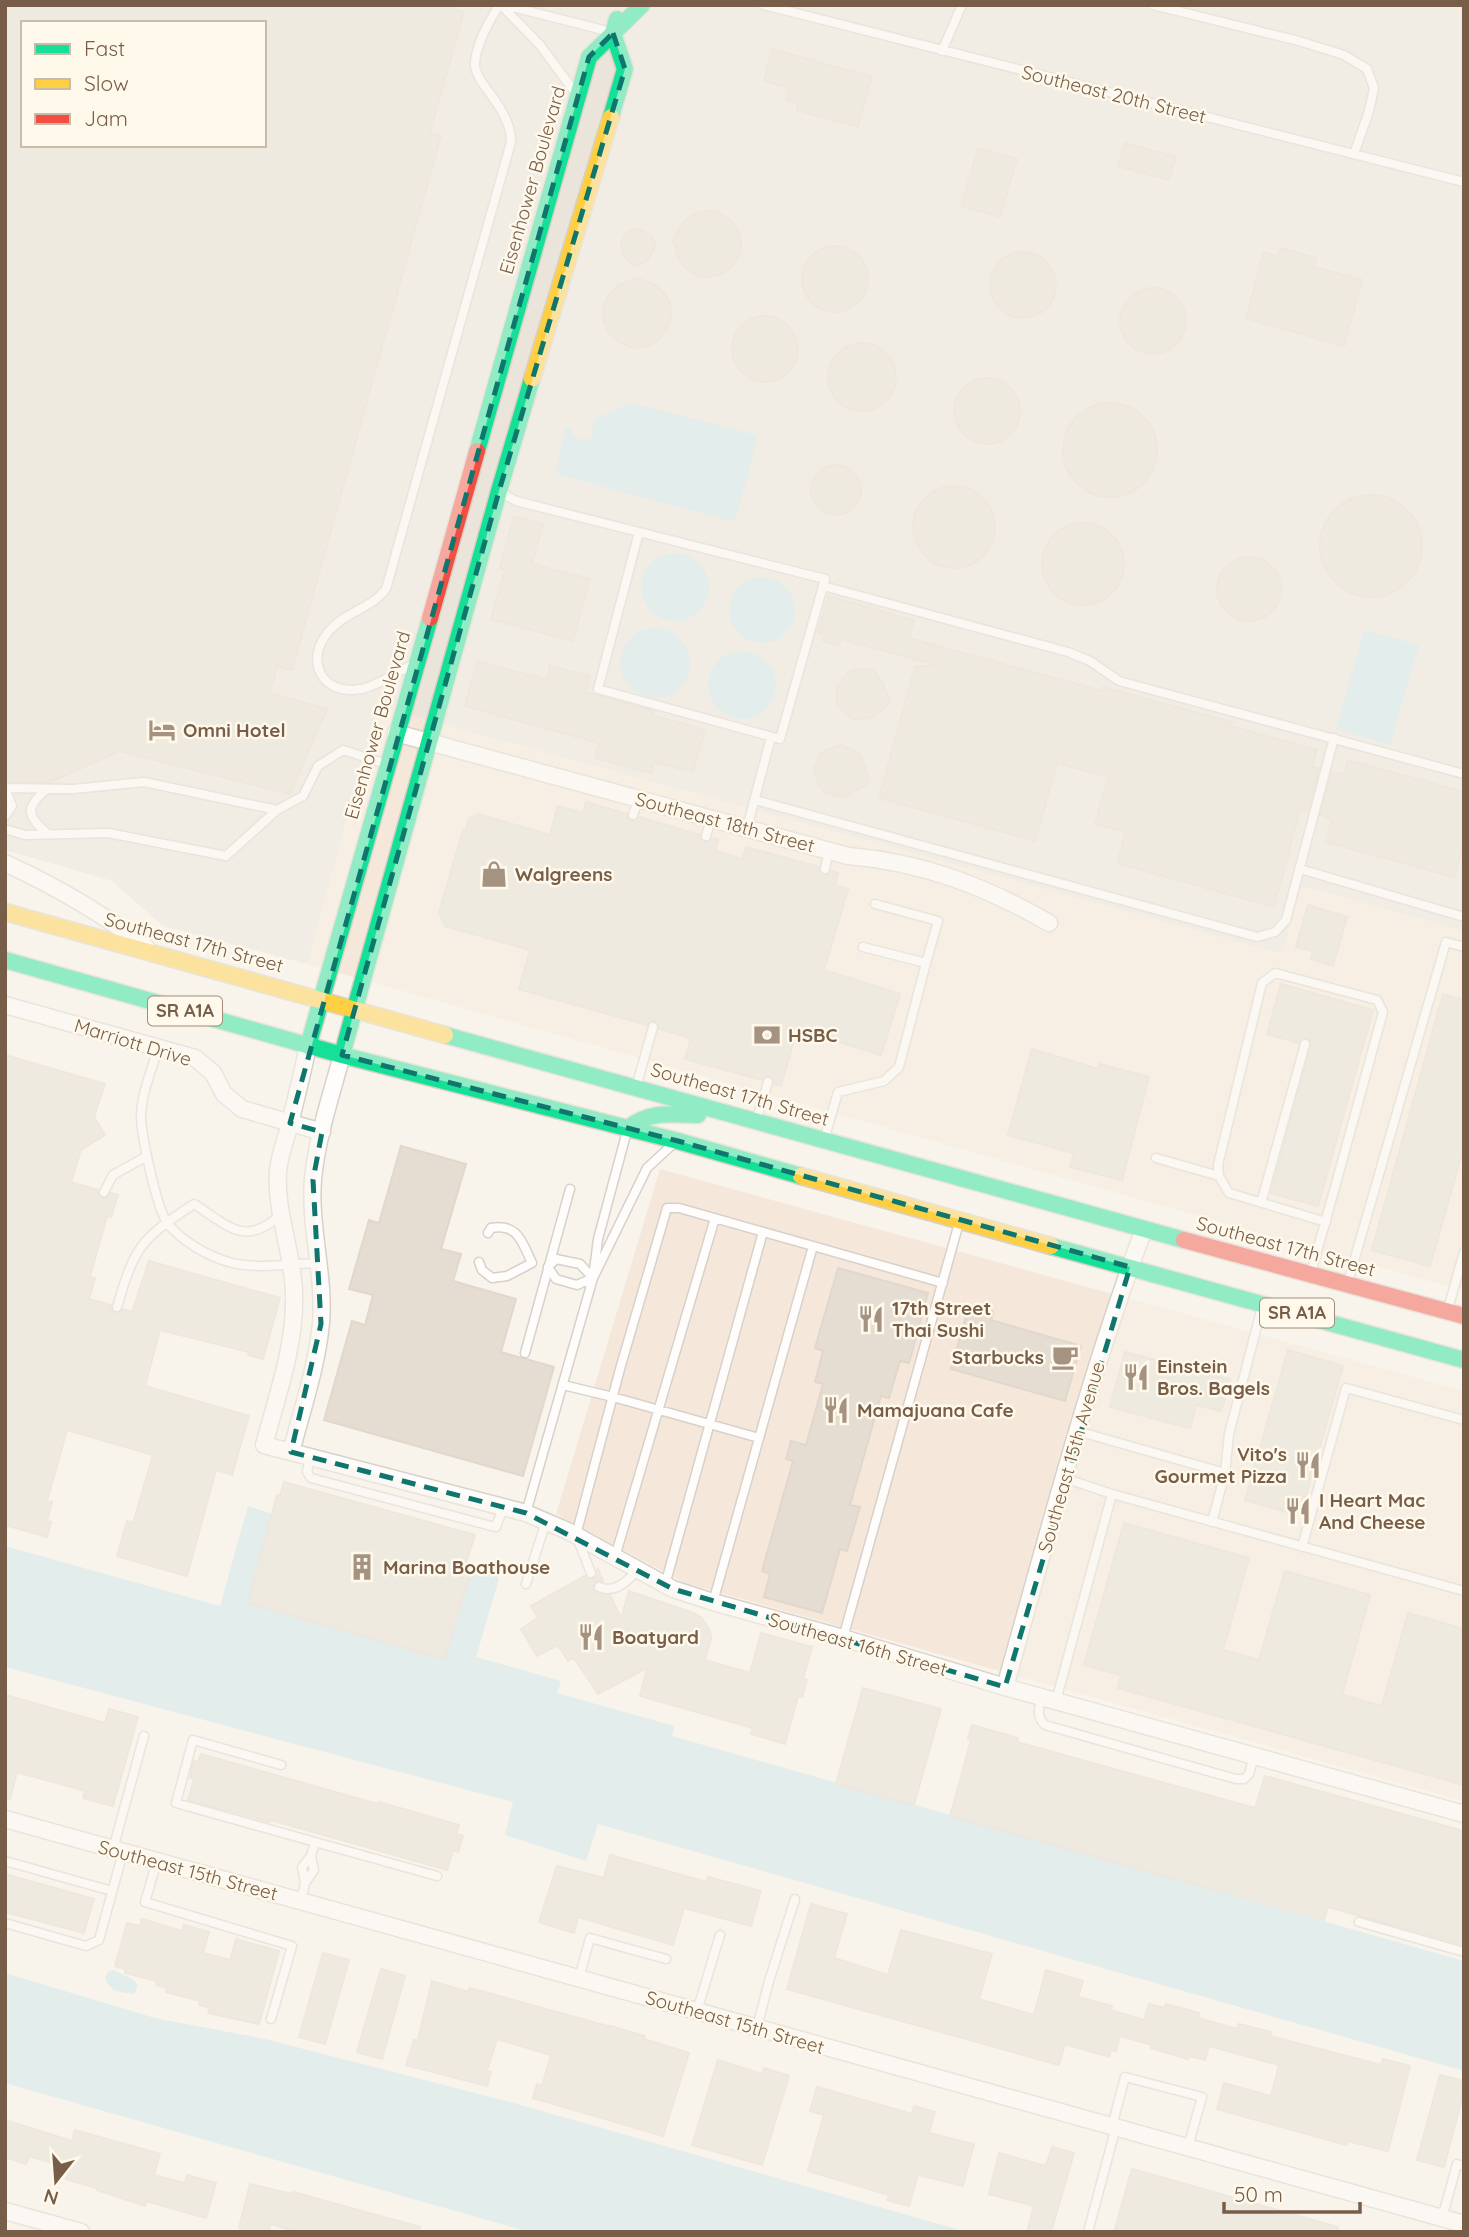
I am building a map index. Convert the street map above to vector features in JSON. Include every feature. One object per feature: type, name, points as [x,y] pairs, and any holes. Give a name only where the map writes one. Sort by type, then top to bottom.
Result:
[{"type":"main road","points":[[342,1055],[499,491],[625,69],[613,33],[620,5]]},
{"type":"main road","name":"Eisenhower Boulevard","points":[[309,1046],[320,999],[589,57],[642,5]]},
{"type":"main road","name":"Southeast 17th Street","points":[[5,912],[1464,1316]]},
{"type":"main road","name":"SR A1A","points":[[5,960],[342,1055],[678,1140],[959,1221],[1464,1360]]},
{"type":"main road","points":[[628,1128],[636,1120],[667,1113],[750,1119]]},
{"type":"street","name":"Southeast 18th Street","points":[[396,733],[848,856],[886,859],[923,868],[1012,901],[1049,923]]},
{"type":"street","points":[[5,863],[44,881],[98,912],[153,953]]},
{"type":"street","name":"Marriott Drive","points":[[5,1005],[195,1058],[213,1073],[224,1094],[242,1109],[322,1132]]},
{"type":"street","name":"Eisenhower Boulevard","points":[[264,1445],[293,1321],[294,1291],[281,1214],[278,1174],[280,1151],[290,1123],[309,1046]]},
{"type":"street","points":[[291,1452],[321,1324],[313,1180],[342,1055]]},
{"type":"street","name":"Southeast 15th Avenue","points":[[1005,1687],[1077,1431],[1144,1229]]},
{"type":"street","name":"Southeast 16th Street","points":[[264,1445],[526,1513],[576,1535],[665,1585],[713,1602],[1005,1687],[1464,1814]]},
{"type":"street","name":"Southeast 15th Street","points":[[5,1819],[1464,2224]]},
{"type":"street","points":[[5,2211],[81,2232]]},
{"type":"lane","points":[[502,5],[613,33]]},
{"type":"lane","points":[[502,5],[540,46],[577,96]]},
{"type":"lane","points":[[416,663],[363,689],[350,690],[336,688],[325,682],[317,667],[320,648],[327,633],[338,622],[379,598],[386,589],[507,155],[511,130],[507,118],[474,65],[487,27],[502,5]]},
{"type":"lane","name":"Southeast 20th Street","points":[[764,5],[1464,182]]},
{"type":"lane","points":[[942,51],[962,5]]},
{"type":"lane","points":[[1153,5],[1299,41],[1344,55],[1367,69],[1374,88],[1370,111],[1354,154]]},
{"type":"lane","points":[[499,491],[516,501],[639,532],[825,579],[780,739],[598,689],[639,532]]},
{"type":"lane","points":[[823,586],[1068,652],[1090,661],[1119,681],[1464,774]]},
{"type":"lane","points":[[747,828],[771,737]]},
{"type":"lane","points":[[755,800],[1257,937],[1275,932],[1286,920],[1334,738]]},
{"type":"lane","points":[[5,829],[25,835],[108,833],[226,856],[277,810],[303,796],[317,766],[343,750],[387,765]]},
{"type":"lane","points":[[5,816],[12,806],[5,788],[73,789],[144,782],[277,810]]},
{"type":"lane","points":[[47,789],[34,799],[30,812],[33,822],[48,834]]},
{"type":"lane","points":[[633,815],[638,799]]},
{"type":"lane","points":[[706,836],[711,819]]},
{"type":"lane","points":[[825,869],[829,850]]},
{"type":"lane","points":[[1300,869],[1464,917]]},
{"type":"lane","points":[[824,1140],[838,1092],[884,1082],[900,1067],[938,921],[875,904]]},
{"type":"lane","points":[[1347,1285],[1446,942],[1464,947]]},
{"type":"lane","points":[[863,947],[926,963]]},
{"type":"lane","points":[[1310,1275],[1326,1222],[1383,1012],[1377,1000],[1320,990],[1275,973],[1262,983],[1218,1165],[1219,1176],[1229,1193],[1326,1222]]},
{"type":"lane","points":[[636,1087],[653,1027]]},
{"type":"lane","points":[[1261,1203],[1305,1044]]},
{"type":"lane","points":[[158,1048],[141,1114],[147,1156],[167,1223],[192,1246],[230,1262],[257,1265],[318,1263]]},
{"type":"lane","points":[[750,1119],[768,1082]]},
{"type":"lane","points":[[526,1513],[593,1278],[598,1239],[628,1128]]},
{"type":"lane","points":[[479,1262],[482,1270],[492,1278],[507,1276],[532,1263],[548,1268],[556,1279],[577,1285],[593,1278],[647,1168],[678,1140]]},
{"type":"lane","points":[[104,1192],[113,1175],[147,1156]]},
{"type":"lane","points":[[1156,1158],[1219,1176]]},
{"type":"lane","points":[[525,1353],[570,1189]]},
{"type":"lane","points":[[117,1307],[130,1268],[145,1242],[194,1204],[233,1229],[244,1232],[256,1232],[268,1227],[281,1214]]},
{"type":"lane","points":[[592,1573],[576,1535],[667,1208],[679,1208],[943,1283]]},
{"type":"lane","points":[[615,1557],[715,1218]]},
{"type":"lane","points":[[843,1638],[959,1221]]},
{"type":"lane","points":[[488,1233],[491,1228],[503,1226],[519,1235],[532,1263]]},
{"type":"lane","points":[[665,1585],[763,1232]]},
{"type":"lane","points":[[713,1602],[813,1246]]},
{"type":"lane","points":[[1447,1312],[1464,1252]]},
{"type":"lane","points":[[548,1268],[556,1259],[580,1265],[593,1278]]},
{"type":"lane","points":[[1212,1522],[1225,1472],[1229,1434],[1263,1304]]},
{"type":"lane","points":[[562,1385],[759,1438]]},
{"type":"lane","points":[[1302,1547],[1346,1388],[1464,1420]]},
{"type":"lane","points":[[1077,1431],[1225,1472]]},
{"type":"lane","points":[[1064,1478],[1112,1494],[1464,1591]]},
{"type":"lane","points":[[1112,1494],[1049,1699],[1038,1714],[1039,1720],[1045,1725],[1236,1779],[1244,1779],[1249,1774],[1254,1756]]},
{"type":"lane","points":[[526,1584],[546,1522]]},
{"type":"lane","points":[[599,1587],[607,1590],[615,1588],[638,1570]]},
{"type":"lane","points":[[5,1923],[86,1946],[99,1940],[112,1891],[118,1851],[144,1735]]},
{"type":"lane","points":[[281,1765],[193,1740],[176,1803],[437,1876]]},
{"type":"lane","points":[[301,1901],[305,1883],[302,1867],[311,1856],[315,1842]]},
{"type":"lane","points":[[5,1861],[112,1891]]},
{"type":"lane","points":[[157,1861],[145,1902],[292,1945],[271,2019]]},
{"type":"lane","points":[[757,2028],[795,1899]]},
{"type":"lane","points":[[1359,1922],[1464,1952]]},
{"type":"lane","points":[[697,2011],[720,1935]]},
{"type":"lane","points":[[579,1978],[590,1938],[667,1959]]},
{"type":"lane","points":[[1088,2232],[1125,2077],[1202,2097],[1188,2147]]},
{"type":"lane","points":[[1442,2218],[1457,2164],[1464,2166]]},
{"type":"highlighted area","points":[[613,33],[625,69],[499,491],[342,1055],[678,1141],[1130,1267],[1005,1687],[673,1589],[526,1513],[291,1452],[321,1324],[313,1180],[322,1132],[290,1123],[589,57]]},
{"type":"shaded area","points":[[5,5],[1464,5],[1464,931],[1302,886],[1282,954],[378,707],[307,964],[163,926],[112,881],[5,850]]},
{"type":"shaded area","points":[[378,707],[1282,954],[1301,886],[1464,931],[1464,1291],[307,964]]},
{"type":"shaded area","points":[[660,1169],[1464,1391],[1464,1801],[685,1583],[556,1514]]},
{"type":"water","points":[[633,403],[755,435],[757,440],[736,519],[730,521],[560,475],[556,469],[565,428],[568,425],[576,439],[592,439],[593,419]]},
{"type":"water","points":[[682,553],[703,568],[709,580],[707,600],[699,611],[682,621],[668,621],[651,611],[643,600],[641,580],[651,563],[662,555]]},
{"type":"water","points":[[762,577],[775,580],[785,587],[792,597],[795,610],[792,623],[785,633],[775,640],[762,643],[749,640],[739,633],[732,623],[729,610],[732,597],[739,587],[749,580]]},
{"type":"water","points":[[655,628],[680,638],[690,663],[680,688],[655,698],[630,688],[620,663],[630,638]]},
{"type":"water","points":[[1364,630],[1419,645],[1390,745],[1336,729]]},
{"type":"water","points":[[742,651],[755,654],[766,661],[773,672],[776,685],[773,698],[766,709],[755,716],[742,719],[729,716],[718,709],[711,698],[708,685],[711,672],[718,661],[729,654]]},
{"type":"water","points":[[248,1506],[273,1514],[248,1603],[444,1659],[471,1571],[489,1562],[499,1579],[476,1657],[561,1681],[557,1693],[674,1726],[672,1736],[1464,1961],[1464,2071],[598,1824],[586,1861],[505,1835],[513,1802],[5,1667],[5,1546],[220,1606]]},
{"type":"water","points":[[113,1970],[134,1980],[138,1985],[134,1994],[110,1987],[105,1978],[108,1972]]},
{"type":"water","points":[[5,1973],[155,2018],[265,2039],[510,2102],[967,2232],[529,2232],[5,2083]]},
{"type":"building","points":[[5,5],[441,5],[464,12],[430,133],[441,136],[292,670],[277,666],[270,693],[327,709],[290,794],[120,751],[50,782],[5,781]]},
{"type":"building","points":[[772,49],[872,77],[858,127],[797,110],[798,103],[786,100],[789,88],[764,81]]},
{"type":"building","points":[[1125,143],[1176,157],[1169,180],[1118,166]]},
{"type":"building","points":[[978,148],[1017,159],[1000,217],[961,206]]},
{"type":"building","points":[[705,211],[718,212],[730,219],[738,229],[741,241],[740,254],[734,265],[724,273],[711,277],[698,276],[687,270],[679,260],[673,241],[682,223],[692,215]]},
{"type":"building","points":[[639,229],[651,235],[656,244],[648,260],[635,266],[624,257],[621,244],[627,232]]},
{"type":"building","points":[[835,246],[848,249],[858,256],[865,266],[868,279],[865,292],[858,302],[848,309],[835,312],[822,309],[812,302],[805,292],[802,279],[805,266],[812,256],[822,249]]},
{"type":"building","points":[[1281,248],[1316,258],[1314,267],[1362,280],[1344,346],[1246,318],[1264,252],[1278,257]]},
{"type":"building","points":[[1023,252],[1036,255],[1046,262],[1053,272],[1056,285],[1053,298],[1046,308],[1036,315],[1023,318],[1010,315],[1000,308],[993,298],[990,285],[993,272],[1000,262],[1010,255]]},
{"type":"building","points":[[636,278],[654,284],[664,293],[670,304],[671,317],[659,340],[648,346],[634,348],[620,343],[609,333],[603,320],[604,305],[609,294],[618,285]]},
{"type":"building","points":[[1153,288],[1166,291],[1176,298],[1183,308],[1186,321],[1183,334],[1176,344],[1166,351],[1153,354],[1140,351],[1130,344],[1123,334],[1120,321],[1123,308],[1130,298],[1140,291]]},
{"type":"building","points":[[765,316],[778,319],[788,326],[795,336],[798,349],[795,362],[788,372],[778,379],[765,382],[752,379],[742,372],[735,362],[732,349],[735,336],[742,326],[752,319]]},
{"type":"building","points":[[862,343],[875,346],[886,353],[893,364],[896,377],[893,390],[886,401],[875,408],[862,411],[849,408],[838,401],[831,390],[828,377],[831,364],[838,353],[849,346]]},
{"type":"building","points":[[987,378],[1000,381],[1010,388],[1017,398],[1020,411],[1017,424],[1010,434],[1000,441],[987,444],[974,441],[964,434],[957,424],[954,411],[957,398],[964,388],[974,381]]},
{"type":"building","points":[[1110,403],[1128,407],[1143,417],[1153,432],[1157,450],[1153,468],[1143,483],[1128,493],[1110,497],[1092,493],[1077,483],[1067,468],[1063,450],[1067,432],[1077,417],[1092,407]]},
{"type":"building","points":[[836,465],[854,472],[861,490],[854,508],[836,515],[818,508],[811,490],[818,472]]},
{"type":"building","points":[[946,486],[962,486],[977,493],[988,504],[995,519],[992,543],[983,556],[962,568],[946,568],[931,561],[920,550],[913,535],[913,519],[920,504],[931,493]]},
{"type":"building","points":[[1371,495],[1390,499],[1407,510],[1418,527],[1422,546],[1418,565],[1407,582],[1390,593],[1371,597],[1352,593],[1335,582],[1324,565],[1320,546],[1324,527],[1335,510],[1352,499]]},
{"type":"building","points":[[514,516],[543,524],[532,564],[590,579],[573,641],[491,619],[505,570],[500,568]]},
{"type":"building","points":[[1075,523],[1091,523],[1106,530],[1117,541],[1124,556],[1121,580],[1112,593],[1091,605],[1075,605],[1060,598],[1049,587],[1042,572],[1042,556],[1049,541],[1060,530]]},
{"type":"building","points":[[1249,557],[1261,559],[1272,566],[1279,577],[1279,601],[1272,612],[1261,619],[1249,621],[1237,619],[1226,612],[1219,601],[1217,589],[1219,577],[1226,566],[1237,559]]},
{"type":"building","points":[[828,596],[914,620],[909,638],[1102,691],[1103,687],[1232,722],[1231,726],[1317,750],[1312,767],[1319,768],[1308,812],[1300,810],[1274,907],[1117,863],[1126,832],[1095,824],[1108,777],[1057,763],[1035,841],[879,798],[915,667],[936,665],[841,639],[839,645],[823,641],[825,634],[818,633]]},
{"type":"building","points":[[477,661],[547,680],[550,666],[590,676],[586,692],[653,711],[652,715],[705,730],[693,772],[654,762],[651,773],[595,758],[599,743],[465,706]]},
{"type":"building","points":[[872,669],[883,683],[890,703],[873,717],[857,720],[849,717],[837,704],[837,687],[847,673]]},
{"type":"building","points":[[841,745],[857,752],[870,782],[849,795],[840,797],[824,792],[814,770],[819,755]]},
{"type":"building","points":[[1348,760],[1464,792],[1464,842],[1454,877],[1326,842],[1332,819],[1320,815],[1332,772],[1344,775]]},
{"type":"building","points":[[586,802],[627,814],[632,821],[639,817],[700,835],[705,842],[712,838],[718,840],[715,851],[743,859],[746,847],[819,867],[819,872],[823,875],[828,875],[831,871],[838,873],[835,885],[848,889],[824,970],[900,994],[881,1055],[797,1029],[781,1086],[774,1084],[773,1078],[769,1076],[762,1080],[685,1059],[691,1038],[659,1029],[655,1021],[647,1025],[519,989],[530,950],[445,926],[439,913],[463,830],[466,830],[469,819],[478,814],[550,835],[558,806],[583,813]]},
{"type":"building","points":[[1308,905],[1347,917],[1333,966],[1311,959],[1313,951],[1296,947]]},
{"type":"building","points":[[1281,984],[1373,1010],[1318,1206],[1271,1193],[1311,1045],[1306,1038],[1299,1043],[1267,1034]]},
{"type":"building","points":[[1443,994],[1464,1000],[1464,1146],[1430,1266],[1372,1250]]},
{"type":"building","points":[[1032,1049],[1098,1069],[1099,1064],[1149,1077],[1122,1180],[1070,1167],[1074,1153],[1008,1135]]},
{"type":"building","points":[[5,1055],[105,1084],[94,1117],[105,1135],[81,1150],[71,1182],[98,1190],[98,1195],[102,1198],[107,1198],[111,1193],[118,1195],[111,1217],[107,1216],[90,1277],[95,1278],[89,1299],[111,1305],[112,1311],[116,1313],[123,1309],[132,1312],[149,1261],[280,1298],[263,1359],[248,1355],[249,1352],[160,1330],[145,1386],[249,1416],[232,1475],[216,1470],[187,1576],[117,1556],[127,1521],[133,1523],[153,1455],[67,1430],[47,1501],[52,1502],[47,1521],[51,1522],[47,1537],[5,1525]]},
{"type":"building","points":[[401,1146],[466,1164],[441,1249],[461,1254],[453,1281],[516,1299],[501,1352],[554,1367],[523,1476],[324,1420],[352,1321],[365,1325],[373,1295],[349,1289],[369,1220],[379,1223]]},
{"type":"building","points":[[838,1268],[928,1293],[909,1363],[900,1361],[889,1398],[881,1396],[850,1505],[860,1507],[847,1551],[840,1549],[822,1613],[764,1597],[770,1574],[762,1571],[793,1461],[786,1459],[791,1441],[806,1445],[823,1384],[815,1382],[823,1351],[815,1348]]},
{"type":"building","points":[[969,1305],[993,1312],[991,1320],[1081,1346],[1065,1401],[951,1369]]},
{"type":"building","points":[[1288,1350],[1343,1366],[1300,1516],[1245,1500]]},
{"type":"building","points":[[1125,1352],[1230,1380],[1221,1411],[1196,1405],[1190,1428],[1110,1407]]},
{"type":"building","name":"Marina Boathouse","points":[[284,1482],[475,1535],[465,1566],[471,1571],[444,1659],[248,1603],[277,1495],[280,1496]]},
{"type":"building","points":[[1124,1523],[1249,1558],[1223,1650],[1259,1660],[1285,1571],[1370,1595],[1342,1695],[1382,1706],[1408,1613],[1464,1629],[1464,1785],[1118,1688],[1121,1675],[1084,1665]]},
{"type":"building","points":[[598,1569],[603,1581],[595,1582],[593,1589],[597,1593],[610,1595],[621,1618],[629,1591],[701,1617],[710,1631],[711,1639],[705,1660],[750,1673],[761,1633],[812,1647],[803,1679],[807,1680],[802,1697],[798,1696],[785,1744],[751,1734],[753,1728],[640,1696],[647,1668],[598,1694],[574,1658],[568,1661],[558,1645],[537,1656],[521,1629],[538,1618],[531,1606],[585,1576],[594,1579]]},
{"type":"building","points":[[863,1688],[941,1709],[914,1805],[836,1784]]},
{"type":"building","points":[[5,1695],[105,1723],[109,1709],[138,1717],[113,1806],[83,1798],[85,1791],[17,1772],[10,1799],[5,1799]]},
{"type":"building","points":[[972,1725],[1018,1738],[1017,1742],[1255,1808],[1265,1776],[1464,1831],[1464,1945],[1328,1907],[1324,1920],[950,1816],[971,1740],[968,1739]]},
{"type":"building","points":[[201,1754],[459,1825],[456,1834],[463,1836],[458,1852],[453,1850],[447,1870],[271,1820],[270,1822],[188,1800],[194,1779],[190,1778],[194,1761],[198,1762]]},
{"type":"building","points":[[610,1855],[707,1882],[708,1877],[761,1891],[751,1926],[684,1908],[673,1945],[578,1917],[574,1933],[539,1922],[557,1866],[604,1878]]},
{"type":"building","points":[[5,1874],[94,1899],[84,1933],[5,1912]]},
{"type":"building","points":[[811,1904],[847,1914],[834,1958],[888,1975],[901,1930],[992,1954],[979,1999],[1034,2015],[1046,1970],[1083,1981],[1078,1997],[1112,2006],[1110,2010],[1144,2020],[1149,2004],[1165,2008],[1166,2004],[1199,2013],[1198,2018],[1237,2029],[1239,2024],[1271,2032],[1270,2036],[1381,2065],[1383,2059],[1410,2066],[1388,2151],[1347,2141],[1346,2145],[1217,2109],[1224,2083],[1271,2096],[1279,2065],[1209,2046],[1205,2060],[1189,2056],[1188,2059],[1120,2036],[1116,2051],[1111,2050],[1109,2057],[1065,2044],[1059,2065],[787,1989]]},
{"type":"building","points":[[142,1919],[182,1931],[184,1925],[209,1932],[203,1953],[230,1960],[236,1939],[279,1951],[259,2024],[208,2013],[210,2008],[199,2005],[200,2001],[166,1992],[167,1988],[156,1985],[157,1981],[125,1973],[126,1969],[115,1966],[127,1923],[140,1926]]},
{"type":"building","points":[[323,1953],[349,1960],[325,2044],[299,2037]]},
{"type":"building","points":[[381,1969],[405,1976],[382,2059],[357,2052]]},
{"type":"building","points":[[432,1981],[468,1992],[470,1988],[611,2026],[689,2053],[663,2136],[533,2098],[537,2084],[542,2086],[551,2055],[497,2039],[487,2071],[491,2072],[487,2086],[406,2065],[414,2040],[418,2040]]},
{"type":"building","points":[[718,2060],[762,2074],[764,2068],[789,2076],[762,2165],[692,2145]]},
{"type":"building","points":[[1440,2075],[1464,2081],[1464,2091],[1444,2167],[1417,2160]]},
{"type":"building","points":[[817,2087],[912,2114],[914,2106],[935,2112],[929,2133],[974,2144],[963,2186],[918,2175],[909,2206],[887,2200],[889,2195],[808,2171],[824,2115],[810,2111]]},
{"type":"building","points":[[5,2120],[72,2141],[75,2130],[160,2154],[154,2175],[185,2183],[187,2175],[216,2183],[206,2218],[146,2201],[145,2206],[66,2179],[69,2168],[29,2156],[26,2164],[5,2157]]},
{"type":"building","points":[[1052,2147],[1074,2153],[1051,2232],[1027,2232],[1034,2206],[989,2194],[999,2153],[1046,2166]]},
{"type":"building","points":[[1132,2169],[1338,2227],[1338,2232],[1123,2232],[1115,2229]]},
{"type":"building","points":[[250,2184],[292,2194],[293,2192],[420,2227],[419,2232],[297,2232],[271,2224],[269,2232],[239,2228]]},
{"type":"traffic: fast","points":[[477,451],[589,57],[642,5]]},
{"type":"traffic: fast","points":[[611,117],[625,69],[613,33],[617,19]]},
{"type":"traffic: fast","points":[[342,1055],[532,379]]},
{"type":"traffic: fast","points":[[308,1046],[430,618]]},
{"type":"traffic: fast","points":[[5,960],[342,1055],[678,1141],[801,1176]]},
{"type":"traffic: fast","points":[[445,1035],[1184,1240]]},
{"type":"traffic: fast","points":[[628,1128],[653,1116],[698,1115]]},
{"type":"traffic: fast","points":[[1051,1246],[1464,1360]]},
{"type":"traffic: slow","points":[[532,379],[611,117]]},
{"type":"traffic: slow","points":[[5,912],[445,1035]]},
{"type":"traffic: slow","points":[[801,1176],[1051,1246]]},
{"type":"traffic: jam","points":[[430,618],[477,451]]},
{"type":"traffic: jam","points":[[1184,1240],[1464,1316]]},
{"type":"place","name":"Omni Hotel","points":[[162,730]]},
{"type":"place","name":"Walgreens","points":[[494,874]]},
{"type":"place","name":"HSBC","points":[[767,1035]]},
{"type":"place","name":"17th Street Thai Sushi","points":[[871,1319]]},
{"type":"place","name":"Starbucks","points":[[1065,1357]]},
{"type":"place","name":"Einstein Bros. Bagels","points":[[1136,1377]]},
{"type":"place","name":"Mamajuana Cafe","points":[[836,1410]]},
{"type":"place","name":"Vito's Gourmet Pizza","points":[[1308,1465]]},
{"type":"place","name":"I Heart Mac And Cheese","points":[[1298,1511]]},
{"type":"place","name":"Marina Boathouse","points":[[362,1567]]},
{"type":"place","name":"Boatyard","points":[[591,1637]]}]
